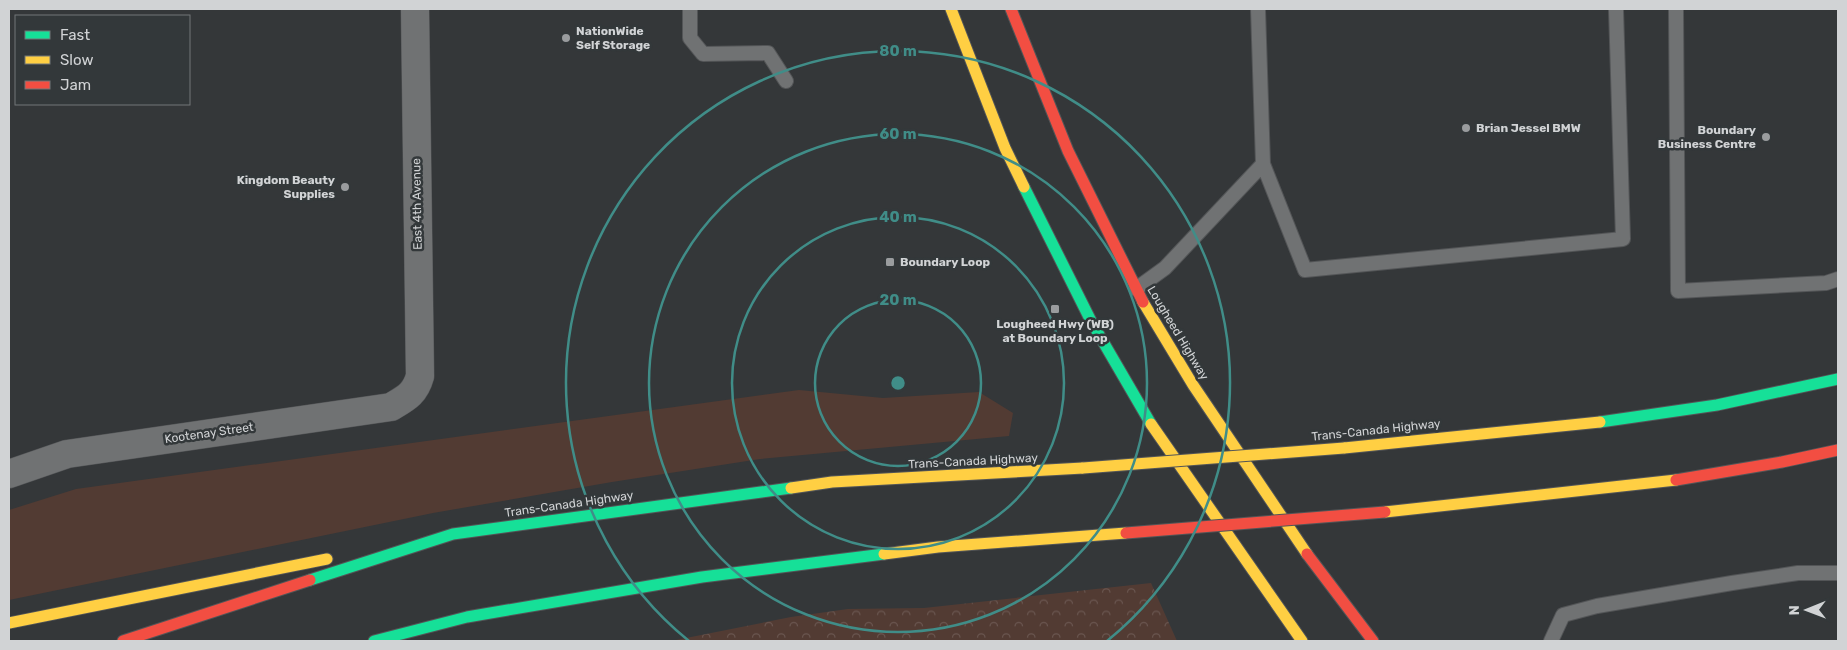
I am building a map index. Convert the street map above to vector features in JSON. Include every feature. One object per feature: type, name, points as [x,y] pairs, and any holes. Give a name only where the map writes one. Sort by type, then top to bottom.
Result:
[{"type":"main road","points":[[951,9],[1005,148],[1091,321],[1148,419],[1302,641]]},
{"type":"main road","name":"Lougheed Highway","points":[[1011,9],[1021,38],[1082,181],[1136,289],[1220,428],[1307,555],[1373,641]]},
{"type":"main road","name":"Trans-Canada Highway","points":[[123,641],[454,534],[832,482],[1083,468],[1344,448],[1614,419],[1779,395],[1838,379]]},
{"type":"main road","points":[[374,641],[467,617],[702,577],[938,546],[1385,512],[1628,486],[1781,464],[1838,450]]},
{"type":"main road","points":[[9,623],[454,534]]},
{"type":"main road","points":[[401,641],[467,617]]},
{"type":"street","name":"East 4th Avenue","points":[[410,397],[416,388],[420,376],[415,9]]},
{"type":"street","name":"Kootenay Street","points":[[9,474],[67,454],[391,407],[410,397]]},
{"type":"lane","points":[[690,9],[690,38],[703,54],[768,53],[786,81]]},
{"type":"lane","points":[[1258,9],[1263,164],[1305,270],[1623,239],[1616,9]]},
{"type":"lane","points":[[1676,9],[1678,291],[1826,283],[1838,279]]},
{"type":"lane","points":[[1136,289],[1165,268],[1263,164]]},
{"type":"lane","points":[[1551,641],[1563,615],[1597,606],[1798,573],[1838,573]]},
{"type":"green space","points":[[799,390],[883,398],[979,392],[1013,413],[1009,436],[760,459],[612,482],[433,513],[9,600],[9,510],[76,489]]},
{"type":"green space","points":[[1151,583],[1177,641],[671,641],[791,617],[848,609],[924,608]]},
{"type":"traffic: fast","points":[[1024,187],[1091,321],[1151,424]]},
{"type":"traffic: fast","points":[[1600,422],[1717,405],[1838,379]]},
{"type":"traffic: fast","points":[[310,580],[453,534],[791,488]]},
{"type":"traffic: fast","points":[[374,641],[467,617],[702,577],[884,554]]},
{"type":"traffic: slow","points":[[951,9],[1005,148],[1024,187]]},
{"type":"traffic: slow","points":[[1143,302],[1193,385],[1307,554]]},
{"type":"traffic: slow","points":[[1344,448],[1600,422]]},
{"type":"traffic: slow","points":[[1151,424],[1302,641]]},
{"type":"traffic: slow","points":[[1083,468],[1344,448]]},
{"type":"traffic: slow","points":[[791,488],[832,482],[1083,468]]},
{"type":"traffic: slow","points":[[1385,512],[1676,480]]},
{"type":"traffic: slow","points":[[884,554],[938,547],[1126,533]]},
{"type":"traffic: slow","points":[[9,623],[327,559]]},
{"type":"traffic: jam","points":[[1011,9],[1068,151],[1143,302]]},
{"type":"traffic: jam","points":[[1676,480],[1782,462],[1838,450]]},
{"type":"traffic: jam","points":[[1126,533],[1385,512]]},
{"type":"traffic: jam","points":[[1307,554],[1373,641]]},
{"type":"traffic: jam","points":[[123,641],[310,580]]},
{"type":"place","name":"NationWide Self Storage","points":[[566,38]]},
{"type":"place","name":"Brian Jessel BMW","points":[[1466,128]]},
{"type":"place","name":"Boundary Business Centre","points":[[1766,137]]},
{"type":"place","name":"Kingdom Beauty Supplies","points":[[345,187]]},
{"type":"place","name":"Boundary Loop","points":[[890,262]]},
{"type":"place","name":"Lougheed Hwy (WB) at Boundary Loop","points":[[1055,309]]}]
